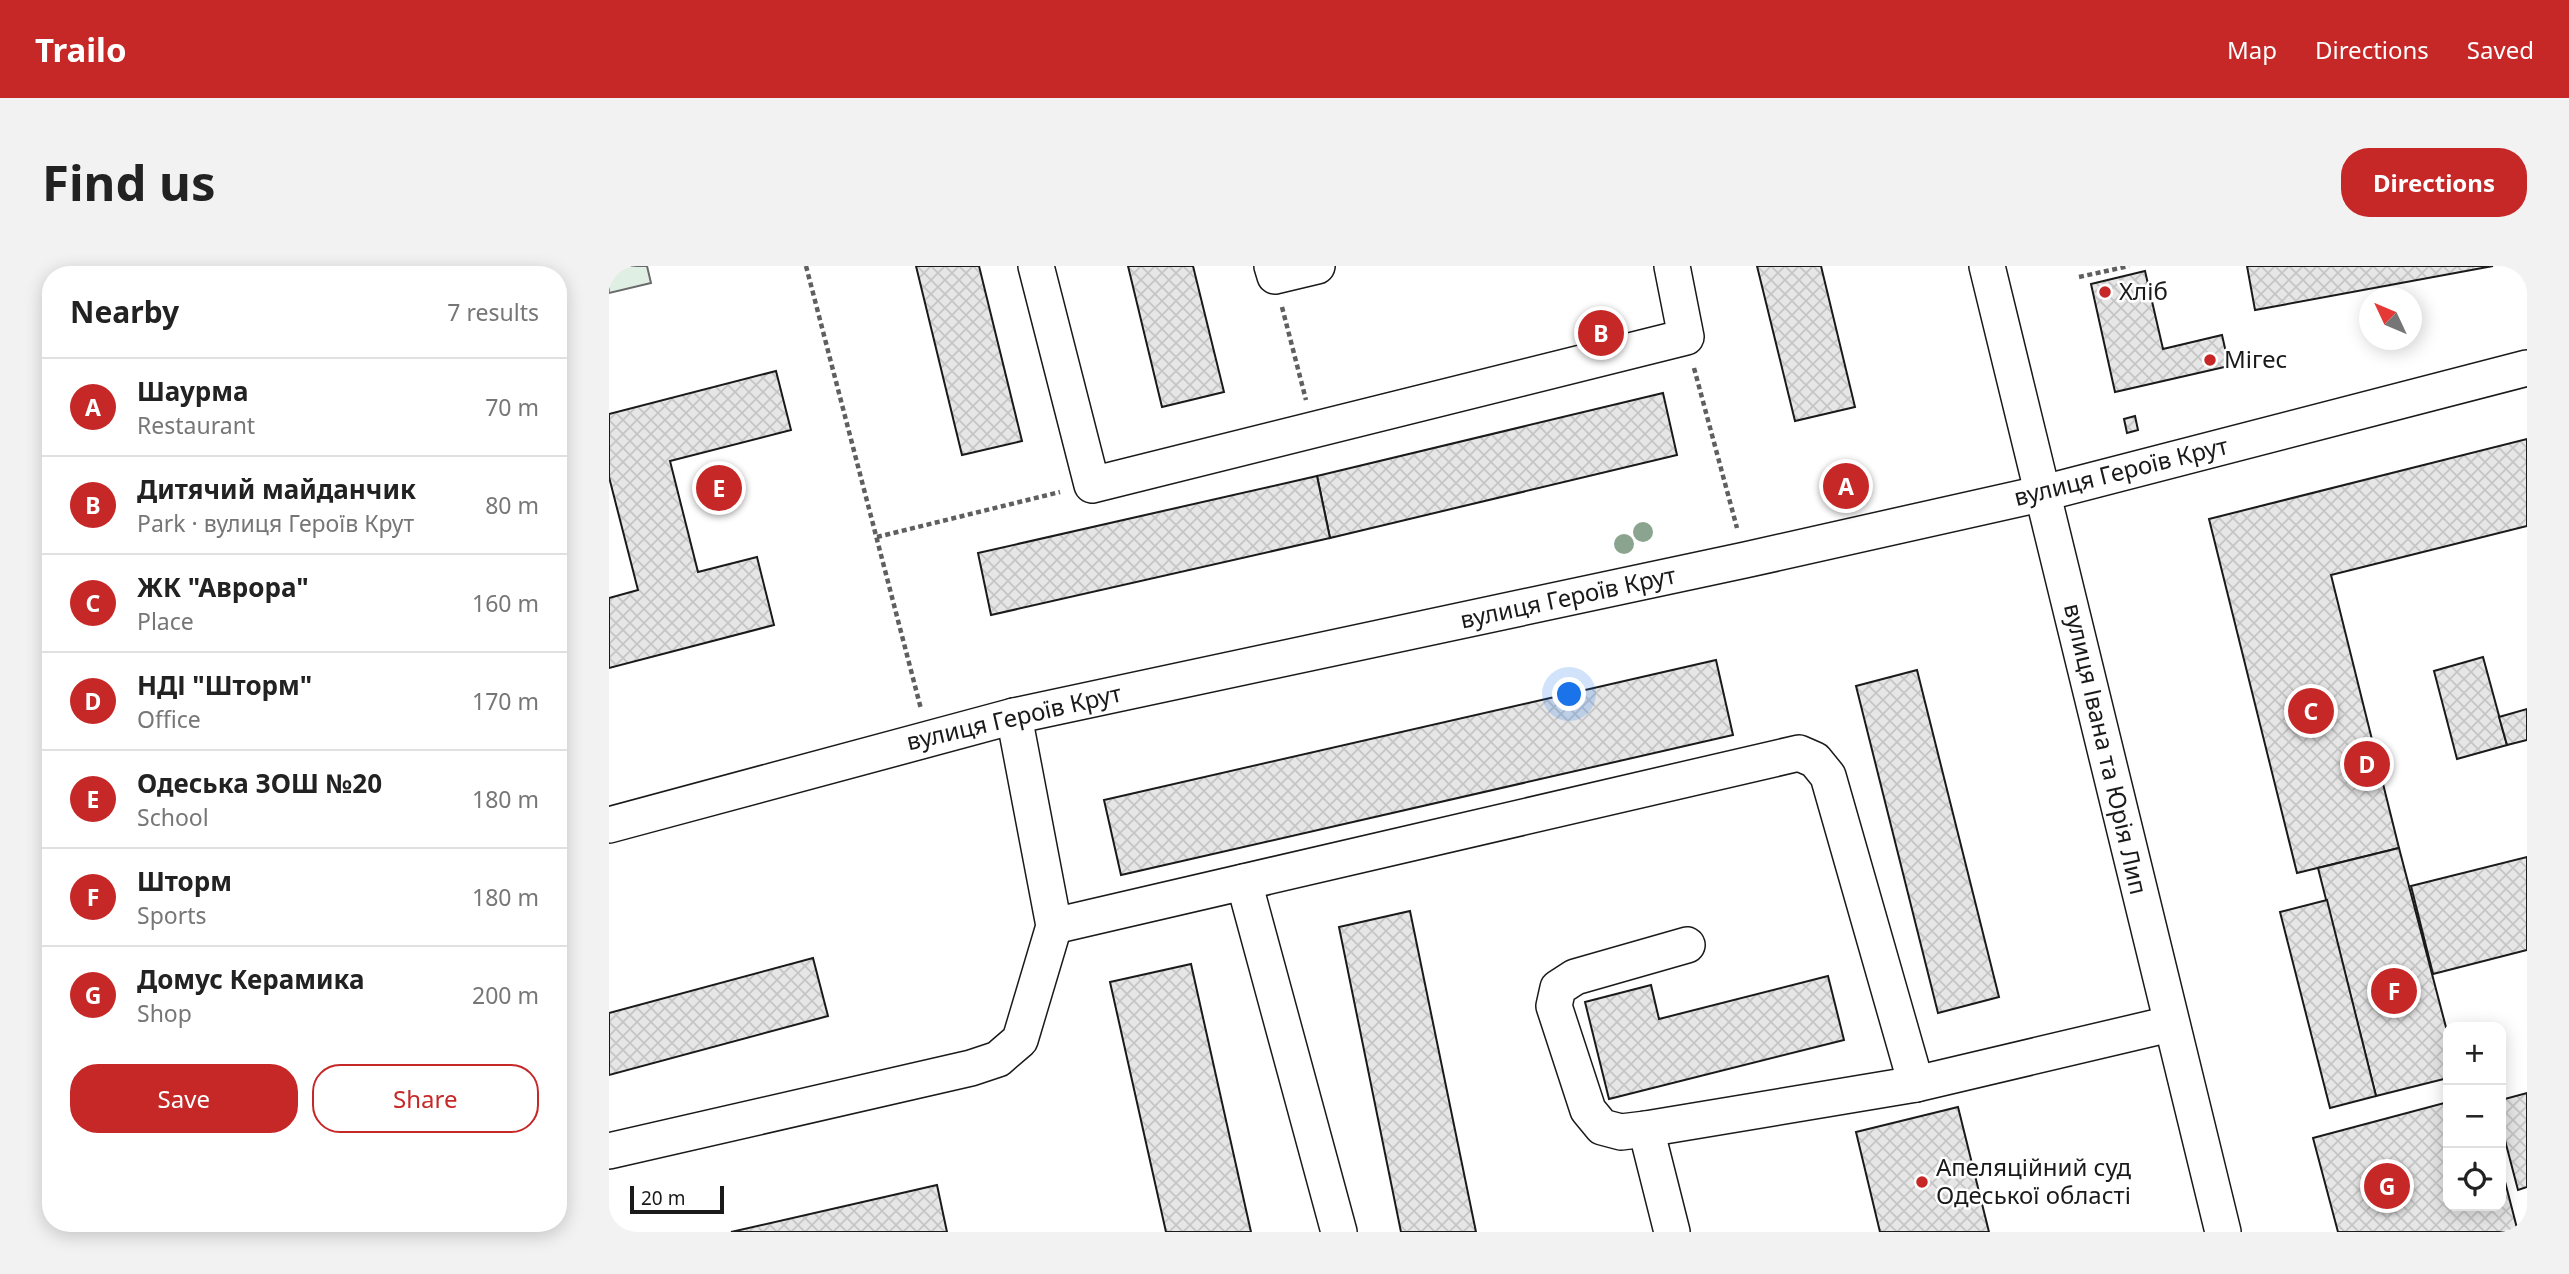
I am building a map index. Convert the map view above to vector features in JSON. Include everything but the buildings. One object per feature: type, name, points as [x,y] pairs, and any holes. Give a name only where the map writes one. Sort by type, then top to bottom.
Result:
[{"type":"street","points":[[1036,266],[1092,485],[1686,337],[1672,266]]},
{"type":"street","points":[[1273,271],[1317,266]]},
{"type":"street","name":"вулиця Івана та Юрія Лип","points":[[1987,266],[2044,492],[2170,1024],[2223,1232]]},
{"type":"street","name":"вулиця Героїв Крут","points":[[609,825],[1014,716],[1745,560],[2044,492],[2527,368]]},
{"type":"street","points":[[609,1151],[998,1059],[1020,1040],[1054,926],[1014,716]]},
{"type":"street","points":[[1054,926],[1799,753],[1815,760],[1828,776],[1916,1084]]},
{"type":"street","points":[[1244,882],[1339,1232]]},
{"type":"street","points":[[1687,945],[1575,977],[1559,988],[1554,1006],[1588,1110],[1602,1127],[1621,1132],[1647,1129],[1916,1084],[2170,1024]]},
{"type":"street","points":[[1647,1129],[1672,1232]]},
{"type":"path","points":[[806,266],[929,737]]},
{"type":"path","points":[[2080,277],[2129,266]]},
{"type":"path","points":[[1273,271],[1313,430]]},
{"type":"path","points":[[1686,337],[1745,560]]},
{"type":"path","points":[[877,537],[1092,485]]},
{"type":"green space","points":[[609,266],[647,266],[651,283],[609,293]]},
{"type":"place","name":"Хліб","points":[[2105,292]]},
{"type":"place","name":"Дитячий майданчик","points":[[1601,333]]},
{"type":"place","name":"Мігес","points":[[2210,360]]},
{"type":"place","name":"Шаурма","points":[[1846,486]]},
{"type":"place","name":"Одеська ЗОШ №20","points":[[719,488]]},
{"type":"place","name":"ЖК \"Аврора\"","points":[[2311,711]]},
{"type":"place","name":"НДІ \"Шторм\"","points":[[2367,764]]},
{"type":"place","name":"Шторм","points":[[2394,991]]},
{"type":"place","name":"Апеляційний суд Одеської області","points":[[1922,1182]]},
{"type":"place","name":"Домус Керамика","points":[[2387,1186]]}]
